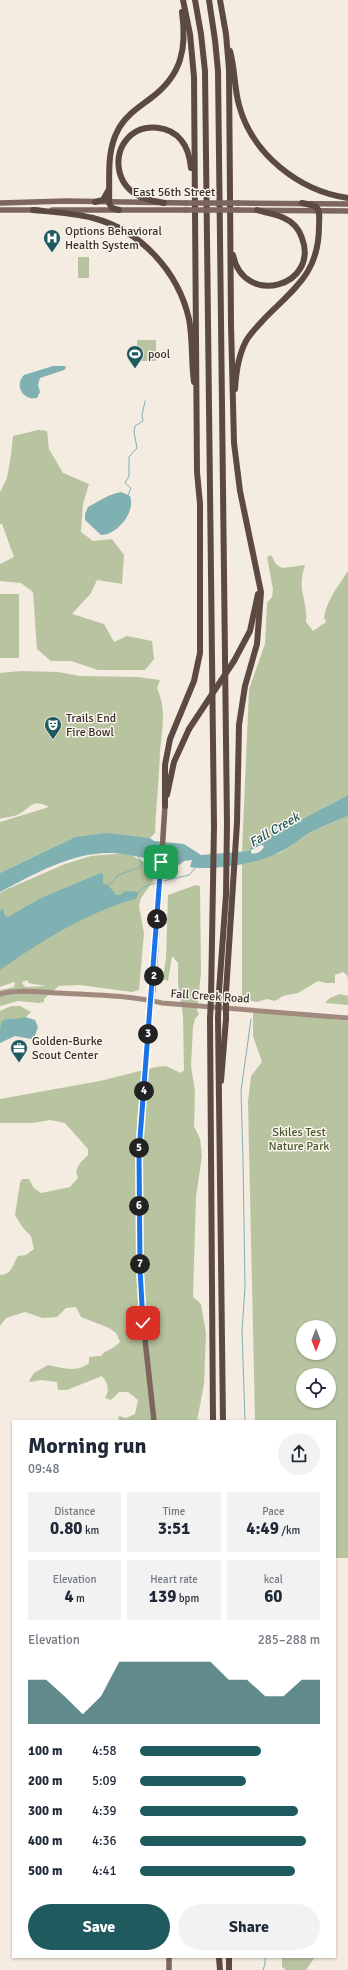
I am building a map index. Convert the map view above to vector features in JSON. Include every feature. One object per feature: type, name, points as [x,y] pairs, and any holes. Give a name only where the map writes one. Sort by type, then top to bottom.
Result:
[{"type":"highway","points":[[119,210],[112,208],[109,203],[110,154],[118,131],[130,114],[164,86],[174,74],[181,59],[185,36],[182,0]]},
{"type":"highway","points":[[165,806],[164,787],[167,752],[172,732],[191,688],[199,661],[201,633],[193,61],[188,22],[182,0]]},
{"type":"highway","points":[[195,0],[202,34],[205,71],[214,826],[214,896],[210,1019],[213,1420]]},
{"type":"highway","points":[[209,0],[215,40],[218,78],[227,839],[231,919],[223,992],[218,1018],[223,1420]]},
{"type":"highway","points":[[220,0],[232,59],[239,106],[247,126],[259,145],[282,168],[300,182],[325,192],[348,198]]},
{"type":"highway","points":[[226,34],[229,77],[232,384],[234,414]]},
{"type":"highway","points":[[164,203],[137,195],[128,188],[120,177],[118,161],[121,151],[125,143],[136,132],[145,128],[156,128],[172,132],[179,137],[189,153],[194,187]]},
{"type":"highway","points":[[95,202],[106,198],[110,185]]},
{"type":"highway","points":[[219,1109],[226,1019],[223,992],[229,894],[237,823],[239,725],[243,694],[259,632],[261,592],[240,491],[234,443],[236,372],[242,350],[256,328],[297,286],[310,269],[318,244],[319,211],[315,206],[302,203]]},
{"type":"highway","points":[[33,210],[74,214],[100,220],[130,235],[145,246],[161,262],[176,284],[187,311],[191,334],[197,401]]},
{"type":"highway","points":[[230,238],[236,265],[242,274],[249,280],[258,284],[270,286],[282,284],[294,276],[300,268],[304,258],[304,246],[300,234],[292,223],[284,218],[257,210]]},
{"type":"highway","points":[[165,806],[174,762],[189,729],[245,644],[256,606],[259,578]]},
{"type":"highway","points":[[219,1958],[220,1970]]},
{"type":"highway","points":[[229,1958],[229,1970]]},
{"type":"main road","name":"East 56th Street","points":[[0,203],[95,202],[348,204]]},
{"type":"main road","name":"East 56th Street","points":[[0,210],[348,211]]},
{"type":"main road","points":[[154,1420],[142,1312],[139,1186],[140,1138],[165,806]]},
{"type":"main road","name":"Fall Creek Road","points":[[0,994],[30,991],[139,998],[162,1003],[348,1018]]},
{"type":"main road","points":[[169,1958],[169,1970]]},
{"type":"green space","points":[[78,257],[89,257],[89,278],[78,278]]},
{"type":"green space","points":[[137,340],[156,340],[156,361],[137,361]]},
{"type":"green space","points":[[38,430],[47,431],[49,449],[63,473],[89,484],[83,504],[81,532],[93,541],[112,539],[124,555],[122,584],[97,580],[91,593],[72,614],[104,624],[114,642],[127,636],[152,641],[154,659],[145,670],[98,670],[71,661],[51,661],[37,649],[33,592],[21,583],[0,581],[0,564],[14,557],[2,524],[0,524],[0,492],[7,478],[13,436]]},
{"type":"green space","points":[[271,555],[276,564],[282,568],[305,565],[302,589],[306,622],[313,631],[326,622],[324,617],[325,611],[333,593],[348,571],[348,795],[251,846],[249,851],[242,852],[249,689],[265,644],[267,603],[272,597],[273,589],[267,557]]},
{"type":"green space","points":[[0,594],[19,594],[19,658],[0,658]]},
{"type":"green space","points":[[21,671],[58,672],[80,676],[138,677],[160,680],[157,688],[162,704],[163,727],[155,833],[150,838],[75,837],[0,873],[0,822],[49,807],[43,804],[35,803],[17,815],[0,819],[0,673]]},
{"type":"green space","points":[[348,816],[348,979],[347,975],[343,972],[335,975],[335,983],[318,981],[298,993],[283,996],[275,1001],[267,999],[257,1002],[242,999],[242,864],[280,853],[313,831]]},
{"type":"green space","points":[[127,853],[154,867],[153,881],[141,898],[139,906],[144,933],[139,990],[132,992],[80,985],[59,986],[44,999],[44,1002],[18,1001],[0,1006],[0,990],[14,987],[15,983],[14,982],[0,987],[0,893],[65,864],[91,856]],"holes":[[[28,980],[28,983],[46,986],[26,987],[22,982]]]},
{"type":"green space","points":[[196,885],[200,886],[201,973],[197,1010],[199,1014],[195,1019],[193,1027],[191,1066],[195,1092],[194,1126],[200,1139],[202,1155],[196,1197],[193,1297],[201,1304],[206,1333],[204,1384],[197,1420],[118,1420],[119,1416],[126,1418],[135,1414],[138,1400],[128,1392],[119,1392],[111,1400],[105,1398],[108,1387],[102,1376],[67,1390],[58,1390],[57,1382],[41,1380],[29,1381],[34,1373],[48,1365],[69,1369],[84,1366],[89,1363],[89,1357],[101,1356],[120,1342],[116,1333],[109,1328],[81,1317],[76,1307],[66,1308],[57,1317],[43,1318],[25,1312],[6,1318],[0,1326],[0,1275],[10,1271],[18,1256],[26,1255],[34,1249],[31,1236],[23,1228],[15,1215],[20,1183],[22,1179],[29,1179],[34,1188],[41,1193],[70,1187],[78,1178],[76,1171],[80,1163],[88,1155],[88,1149],[65,1123],[50,1120],[33,1123],[0,1123],[0,1099],[100,1081],[156,1067],[166,1066],[181,1073],[184,1070],[183,1016],[178,984],[178,963],[172,956],[168,981],[163,979],[166,958],[168,895]]},
{"type":"green space","points":[[340,994],[348,996],[348,1005],[325,1003],[330,998]]},
{"type":"green space","points":[[11,1006],[20,1006],[31,1012],[24,1019],[0,1032],[0,1011]]},
{"type":"green space","name":"Skiles Test Nature Park","points":[[253,1009],[348,1021],[348,1558],[336,1558],[336,1420],[255,1420],[248,1102],[251,1076],[262,1062],[253,1036]]},
{"type":"green space","points":[[282,1958],[314,1958],[306,1970],[286,1970],[282,1967]]},
{"type":"water","points":[[53,366],[65,366],[66,368],[40,378],[38,385],[40,392],[37,398],[24,395],[20,387],[20,383],[24,375]]},
{"type":"water","points":[[121,492],[130,496],[131,502],[128,515],[119,527],[107,534],[101,535],[85,520],[85,514],[88,507],[107,496]]},
{"type":"water","name":"Fall Creek","points":[[348,795],[348,816],[311,832],[284,850],[261,860],[223,867],[199,868],[190,867],[192,860],[184,861],[179,865],[138,856],[112,853],[97,854],[82,856],[54,865],[0,892],[0,873],[75,837],[107,833],[150,838],[154,841],[184,844],[201,855],[249,851],[251,846]],"holes":[[[261,845],[264,846],[259,852],[251,853],[251,850]]]},
{"type":"water","points":[[101,873],[103,874],[103,883],[109,886],[116,895],[120,895],[125,891],[138,892],[138,896],[135,899],[100,912],[65,928],[0,970],[0,912],[2,909],[5,916],[8,917],[41,898]]},
{"type":"water","points":[[25,1017],[35,1020],[38,1027],[34,1038],[31,1039],[15,1036],[0,1043],[2,1022],[7,1019]]},
{"type":"waterway","points":[[128,495],[131,488],[125,483],[129,476],[129,457],[137,448],[134,432],[135,426],[143,421],[142,415],[145,401]]},
{"type":"waterway","points":[[107,885],[113,882],[118,875],[140,867],[142,864],[138,856]]},
{"type":"waterway","points":[[163,881],[189,875],[196,867]]},
{"type":"waterway","points":[[138,892],[144,887],[158,882]]},
{"type":"waterway","points":[[245,1420],[242,1331],[245,1287],[241,1091],[251,1019]]},
{"type":"waterway","points":[[263,1970],[265,1958]]},
{"type":"place","name":"Options Behavioral Health System","points":[[52,253]]},
{"type":"place","name":"pool","points":[[135,369]]},
{"type":"place","name":"Trails End Fire Bowl","points":[[53,740]]},
{"type":"place","name":"Golden-Burke Scout Center","points":[[19,1063]]},
{"type":"route","points":[[143,1323],[140,1269],[139,1151],[149,1012],[153,990],[161,862]]}]
